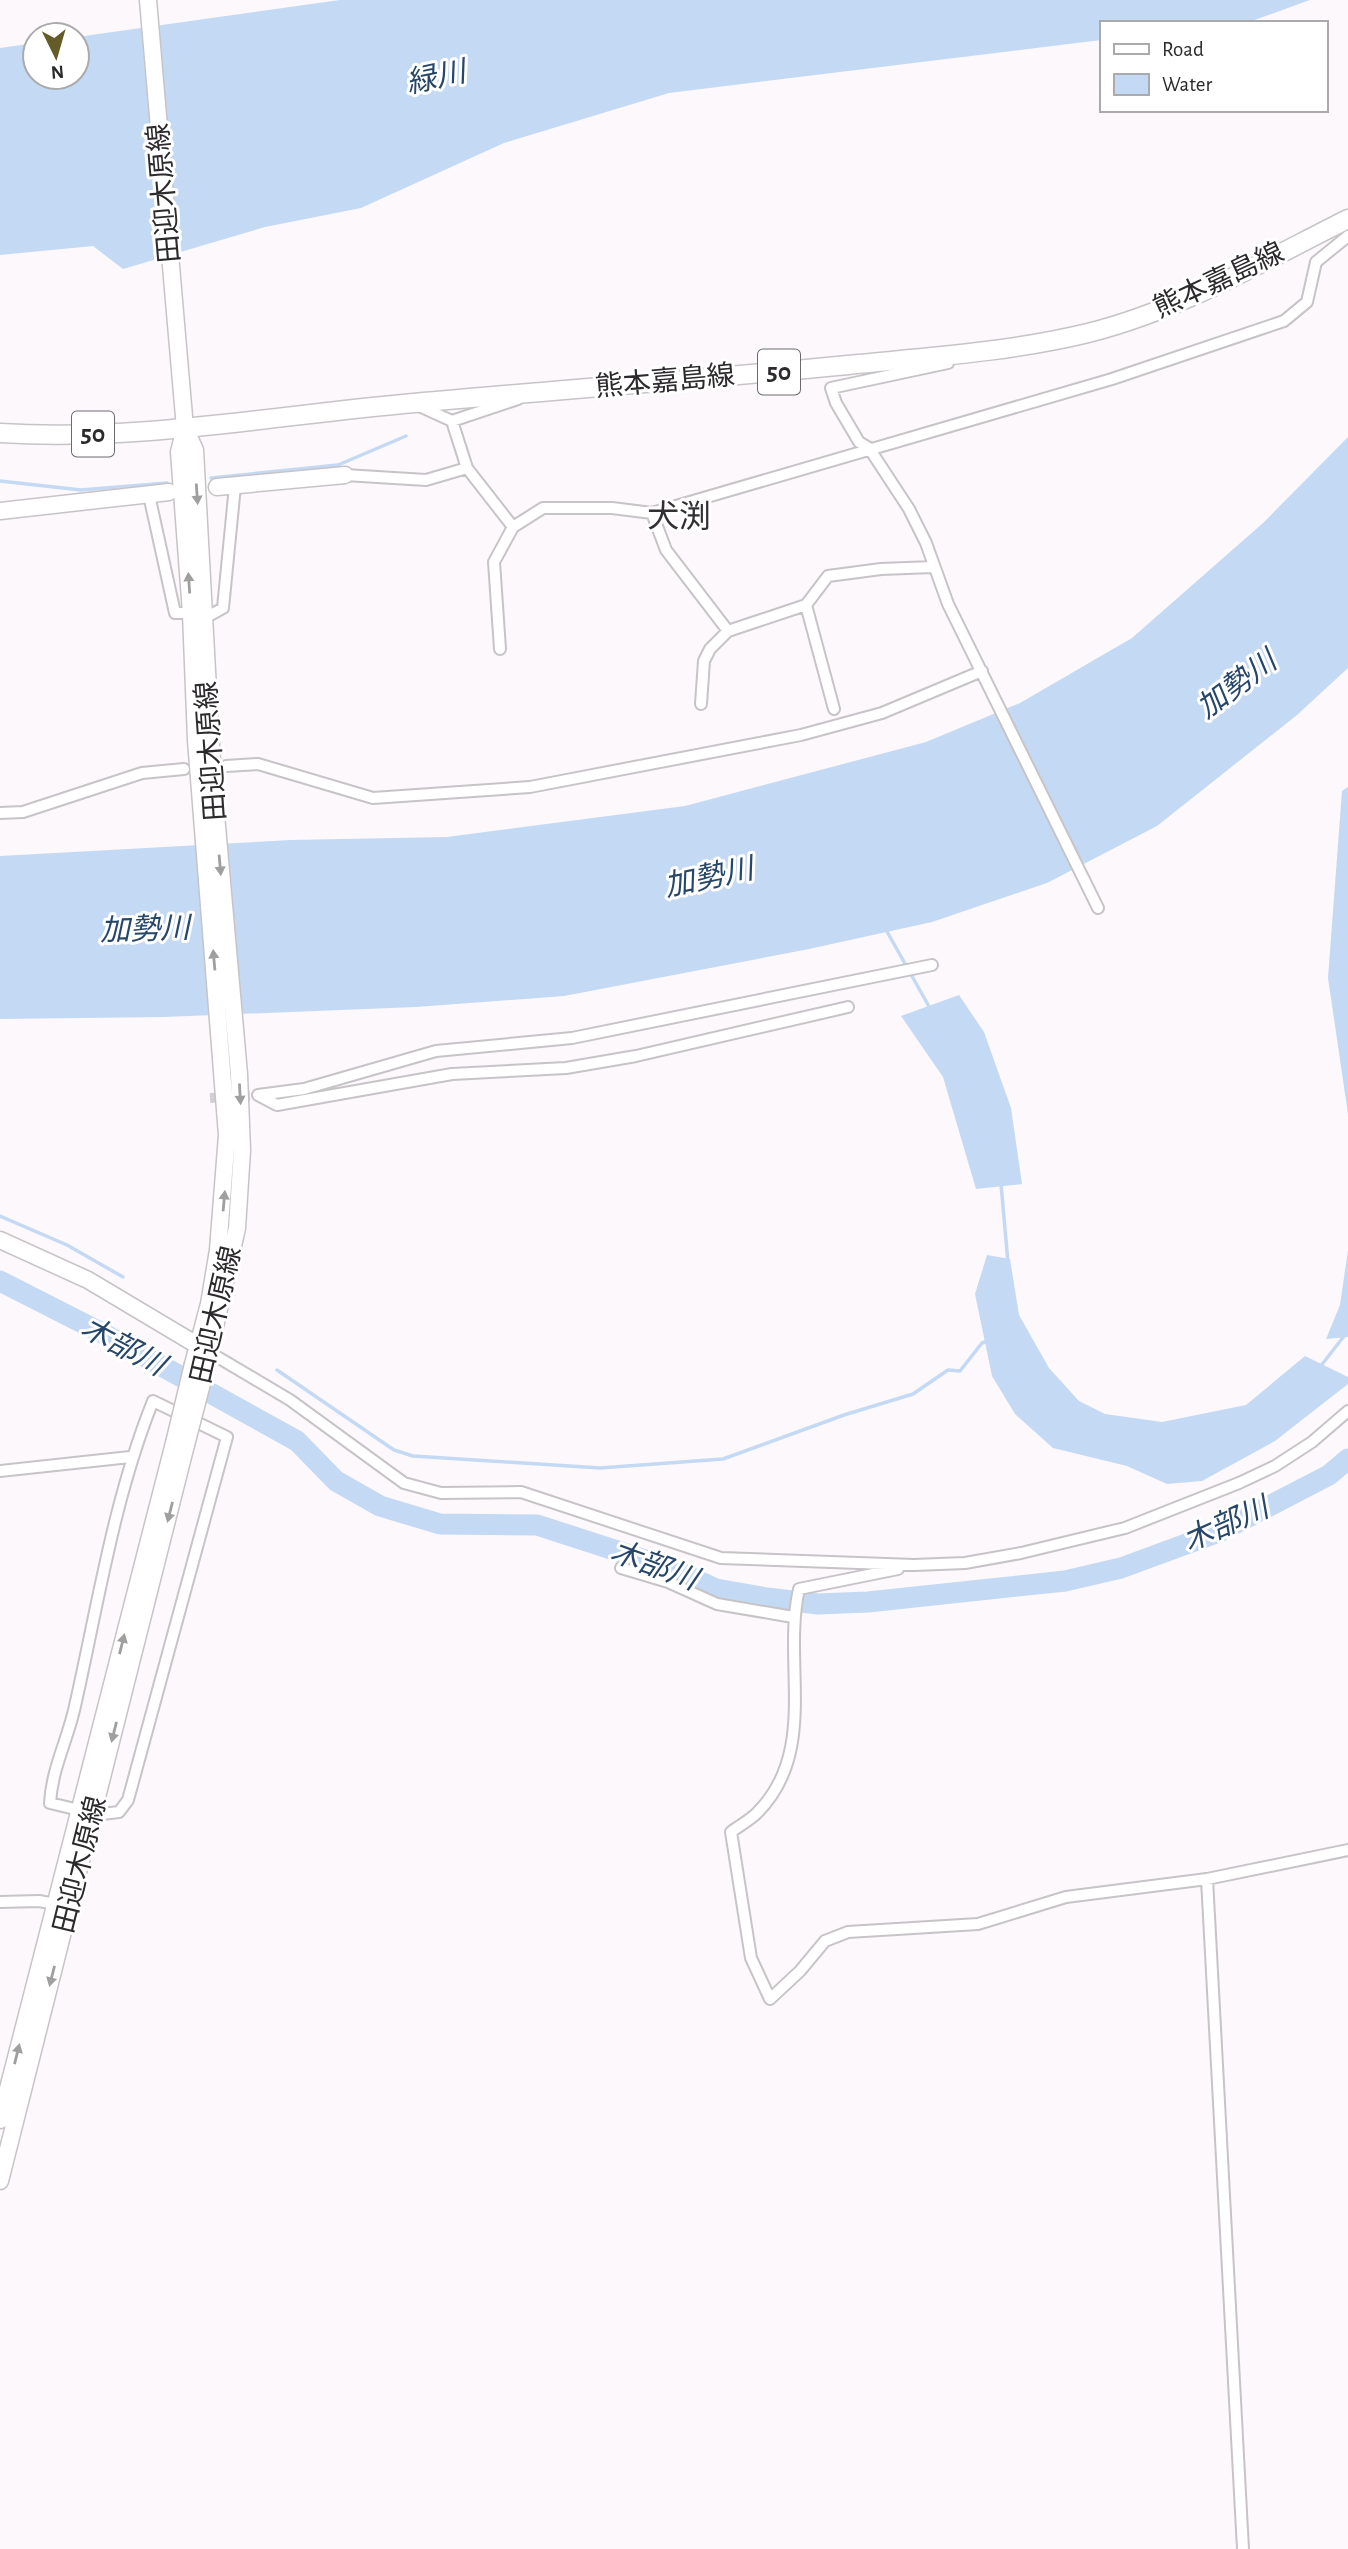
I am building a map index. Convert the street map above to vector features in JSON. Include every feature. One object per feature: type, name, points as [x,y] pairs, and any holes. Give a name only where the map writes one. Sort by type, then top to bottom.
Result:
[{"type":"main road","name":"田迎木原線","points":[[0,2180],[6,2132],[199,1368],[226,1176],[227,1027],[207,798],[198,616],[179,452],[185,428],[183,399],[148,0]]},
{"type":"main road","name":"熊本嘉島線","points":[[0,433],[44,436],[185,428],[413,403],[534,394],[1040,343],[1139,317],[1213,286],[1348,219]]},
{"type":"main road","points":[[217,487],[345,475]]},
{"type":"main road","points":[[0,511],[169,492]]},
{"type":"main road","points":[[0,1240],[88,1280],[203,1348]]},
{"type":"main road","name":"田迎木原線","points":[[0,2120],[63,1905]]},
{"type":"street","points":[[500,649],[494,562],[513,527],[543,508],[612,508],[652,513],[1112,379],[1284,321],[1307,302],[1316,262],[1348,236]]},
{"type":"street","points":[[950,354],[948,363],[831,388],[836,403],[859,442],[869,449],[909,509],[926,542],[933,567],[1098,908]]},
{"type":"street","points":[[413,403],[452,421],[534,394]]},
{"type":"street","points":[[452,421],[467,468],[513,527]]},
{"type":"street","points":[[345,475],[426,480],[467,468]]},
{"type":"street","points":[[149,495],[175,613],[198,616],[223,608],[236,486]]},
{"type":"street","points":[[652,513],[666,550],[729,631]]},
{"type":"street","points":[[701,704],[704,661],[710,649],[729,631],[806,605],[828,576],[881,569],[933,567]]},
{"type":"street","points":[[806,605],[834,709]]},
{"type":"street","points":[[226,766],[258,764],[373,798],[530,787],[801,735],[882,713],[982,671]]},
{"type":"street","points":[[0,813],[23,812],[142,773],[184,769]]},
{"type":"street","points":[[848,1007],[636,1056],[566,1068],[452,1074],[277,1105],[258,1095],[304,1089],[436,1051],[572,1038],[932,965]]},
{"type":"street","points":[[203,1348],[290,1400],[404,1483],[441,1493],[521,1492],[721,1559],[914,1565],[965,1563],[1125,1528],[1275,1466],[1311,1442],[1348,1410]]},
{"type":"street","points":[[153,1401],[227,1437],[128,1800],[119,1812],[86,1816],[50,1803],[51,1783],[73,1719],[130,1457],[153,1401]]},
{"type":"street","points":[[0,1471],[130,1457]]},
{"type":"street","points":[[914,1565],[799,1589],[793,1614],[797,1692],[792,1753],[782,1777],[758,1813],[730,1832],[751,1958],[770,1999],[800,1971],[825,1941],[848,1932],[978,1924],[1066,1897],[1207,1879],[1348,1850]]},
{"type":"street","points":[[621,1568],[668,1582],[717,1604],[793,1614]]},
{"type":"street","points":[[1207,1879],[1243,2549]]},
{"type":"street","points":[[0,1902],[63,1905]]},
{"type":"water","name":"緑川","points":[[340,0],[1310,0],[1252,21],[1100,21],[1100,40],[669,93],[504,143],[361,208],[265,227],[123,269],[93,246],[0,255],[0,48],[21,45],[21,91],[91,91],[91,35]]},
{"type":"water","name":"加勢川","points":[[1348,437],[1348,668],[1297,715],[1157,826],[1047,883],[932,922],[809,949],[564,996],[416,1007],[164,1017],[0,1019],[0,856],[291,840],[447,837],[685,806],[926,742],[1020,703],[1132,638],[1263,523]]},
{"type":"water","points":[[1348,787],[1348,1114],[1328,978],[1342,791]]},
{"type":"water","points":[[959,995],[984,1032],[1011,1108],[1022,1184],[976,1189],[943,1077],[901,1016]]},
{"type":"water","points":[[1348,1250],[1348,1337],[1326,1339],[1340,1305]]},
{"type":"water","points":[[987,1255],[1010,1259],[1019,1315],[1049,1368],[1079,1401],[1105,1414],[1162,1422],[1246,1405],[1305,1356],[1348,1377],[1348,1384],[1275,1441],[1202,1481],[1167,1484],[1127,1466],[1053,1448],[1015,1414],[992,1376],[975,1294]]},
{"type":"waterway","points":[[211,478],[338,465],[406,436]]},
{"type":"waterway","points":[[0,481],[81,490],[167,483]]},
{"type":"waterway","points":[[885,928],[931,1010]]},
{"type":"waterway","points":[[1001,1184],[1008,1263]]},
{"type":"waterway","points":[[0,1216],[67,1245],[123,1277]]},
{"type":"waterway","name":"木部川","points":[[0,1281],[104,1334],[297,1441],[336,1481],[380,1506],[440,1524],[537,1525],[673,1569],[716,1589],[767,1598],[818,1604],[868,1602],[1065,1581],[1121,1568],[1219,1532],[1329,1475],[1348,1459]]},
{"type":"waterway","points":[[1320,1367],[1348,1331]]},
{"type":"waterway","points":[[277,1370],[394,1450],[413,1456],[600,1468],[723,1459],[844,1415],[913,1394],[948,1370],[960,1371],[982,1343],[988,1341]]},
{"type":"tunnel","points":[[210,1098],[258,1095]]},
{"type":"district","name":"犬渕","points":[[679,517]]}]
